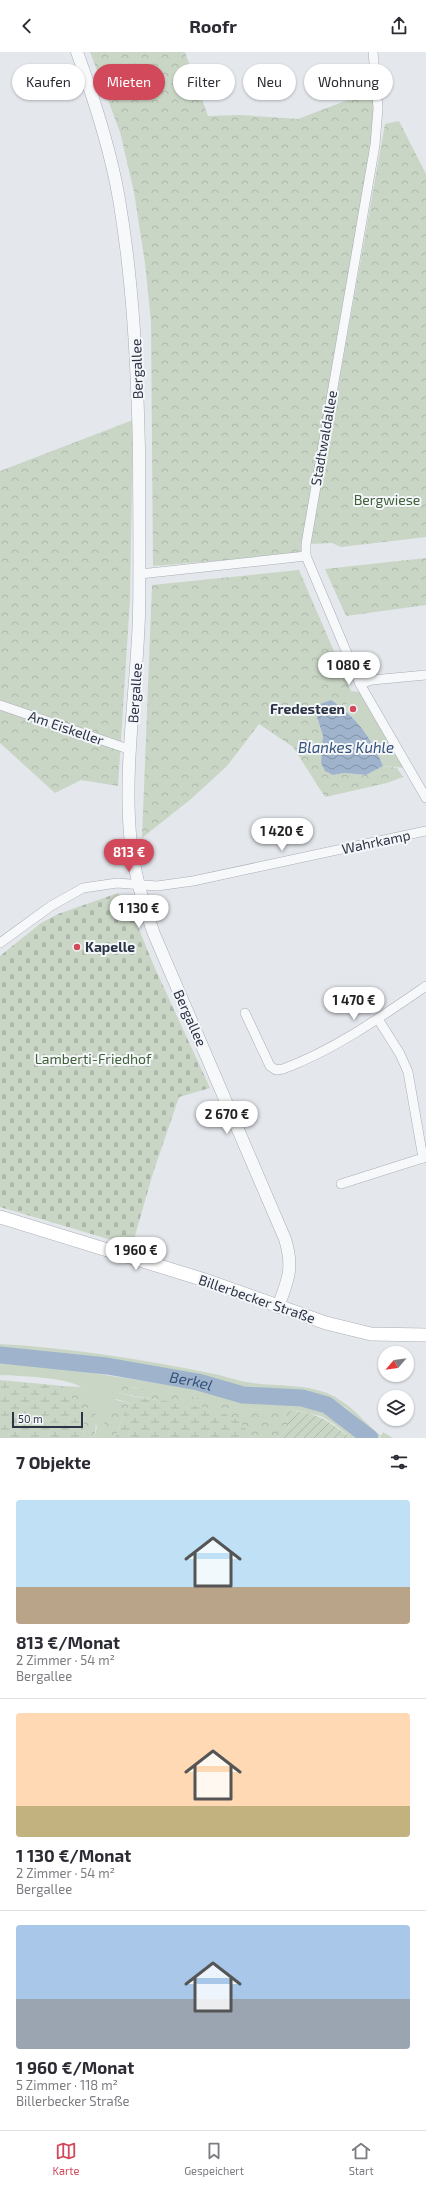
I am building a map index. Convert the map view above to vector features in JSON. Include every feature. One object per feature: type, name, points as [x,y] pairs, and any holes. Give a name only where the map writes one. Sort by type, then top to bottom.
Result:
[{"type":"main road","name":"Billerbecker Straße","points":[[0,1217],[201,1279],[326,1323],[371,1334],[426,1335]]},
{"type":"street","name":"Bergallee","points":[[77,52],[119,197],[135,322],[140,574],[137,661],[129,786],[130,833],[138,886],[163,956],[286,1239],[291,1270],[278,1307]]},
{"type":"street","name":"Stadtwaldallee","points":[[373,52],[378,108],[375,144],[306,544],[306,556],[360,684],[426,798]]},
{"type":"street","points":[[140,574],[306,556]]},
{"type":"street","points":[[360,684],[372,680],[426,675]]},
{"type":"street","name":"Am Eiskeller","points":[[0,705],[131,750]]},
{"type":"street","name":"Wahrkamp","points":[[0,943],[51,906],[83,888],[117,883],[138,886],[158,886],[194,881],[426,831]]},
{"type":"street","points":[[245,1013],[270,1066],[276,1070],[282,1070],[302,1061],[378,1019],[426,986]]},
{"type":"street","points":[[341,1184],[425,1158],[408,1072],[400,1054],[378,1019]]},
{"type":"green space","points":[[90,52],[185,52],[189,64],[173,64],[173,100],[202,100],[208,116],[240,115],[298,119],[348,100],[374,100],[372,144],[301,554],[153,566],[151,322],[145,263],[134,192],[120,132],[108,100],[165,100],[165,64],[94,64]]},
{"type":"green space","name":"Bergwiese","points":[[399,121],[426,174],[426,537],[341,547],[332,543],[310,544],[385,124]]},
{"type":"green space","points":[[133,420],[130,599],[118,786],[81,780],[55,793],[0,743],[0,471]]},
{"type":"green space","points":[[426,558],[426,605],[346,616],[325,569]]},
{"type":"green space","points":[[299,570],[351,691],[345,709],[331,700],[316,714],[323,736],[321,763],[333,775],[344,773],[366,775],[383,766],[397,768],[403,777],[387,783],[325,797],[293,747],[259,724],[227,766],[191,799],[142,838],[152,585]]},
{"type":"green space","points":[[351,691],[360,692],[405,768],[383,766],[376,750],[367,736],[345,709]]},
{"type":"green space","name":"Lamberti-Friedhof","points":[[118,893],[129,904],[153,964],[210,1088],[179,1097],[153,1173],[132,1246],[0,1207],[0,956],[41,923],[58,914]]},
{"type":"green space","points":[[0,1344],[53,1348],[105,1355],[184,1368],[246,1382],[297,1386],[317,1390],[327,1393],[342,1401],[381,1436],[383,1432],[393,1438],[381,1438],[345,1407],[322,1397],[302,1392],[258,1391],[193,1374],[36,1351],[0,1348]]},
{"type":"green space","points":[[0,1362],[36,1364],[206,1391],[245,1402],[300,1404],[328,1412],[337,1418],[358,1438],[351,1438],[334,1424],[321,1416],[298,1411],[242,1409],[133,1387],[118,1393],[137,1397],[132,1404],[116,1399],[101,1438],[94,1438],[97,1427],[84,1394],[63,1393],[63,1386],[81,1387],[54,1379],[0,1375]]},
{"type":"green space","points":[[0,1380],[63,1386],[63,1393],[70,1396],[79,1405],[82,1411],[84,1424],[83,1438],[0,1438]]},
{"type":"green space","points":[[107,1383],[205,1399],[242,1409],[284,1410],[289,1427],[278,1438],[252,1438],[242,1425],[203,1408],[118,1393],[111,1391]]},
{"type":"green space","points":[[63,1393],[83,1393],[89,1397],[96,1414],[94,1438],[83,1438],[84,1423],[81,1412],[78,1407]]},
{"type":"green space","points":[[137,1397],[218,1411],[238,1421],[252,1438],[115,1438],[125,1411]]},
{"type":"green space","points":[[112,1399],[132,1404],[125,1411],[115,1438],[101,1438],[106,1416]]},
{"type":"green space","points":[[284,1410],[313,1415],[327,1421],[351,1438],[278,1438],[289,1427]]},
{"type":"water","name":"Blankes Kuhle","points":[[331,700],[348,713],[362,729],[374,747],[383,766],[366,775],[344,773],[333,775],[325,771],[321,763],[323,736],[316,714],[320,704]]},
{"type":"waterway","name":"Berkel","points":[[0,1355],[107,1366],[198,1382],[243,1395],[302,1398],[327,1405],[370,1438]]},
{"type":"place","name":"Fredesteen","points":[[353,709]]},
{"type":"place","name":"Kapelle","points":[[77,947]]}]
